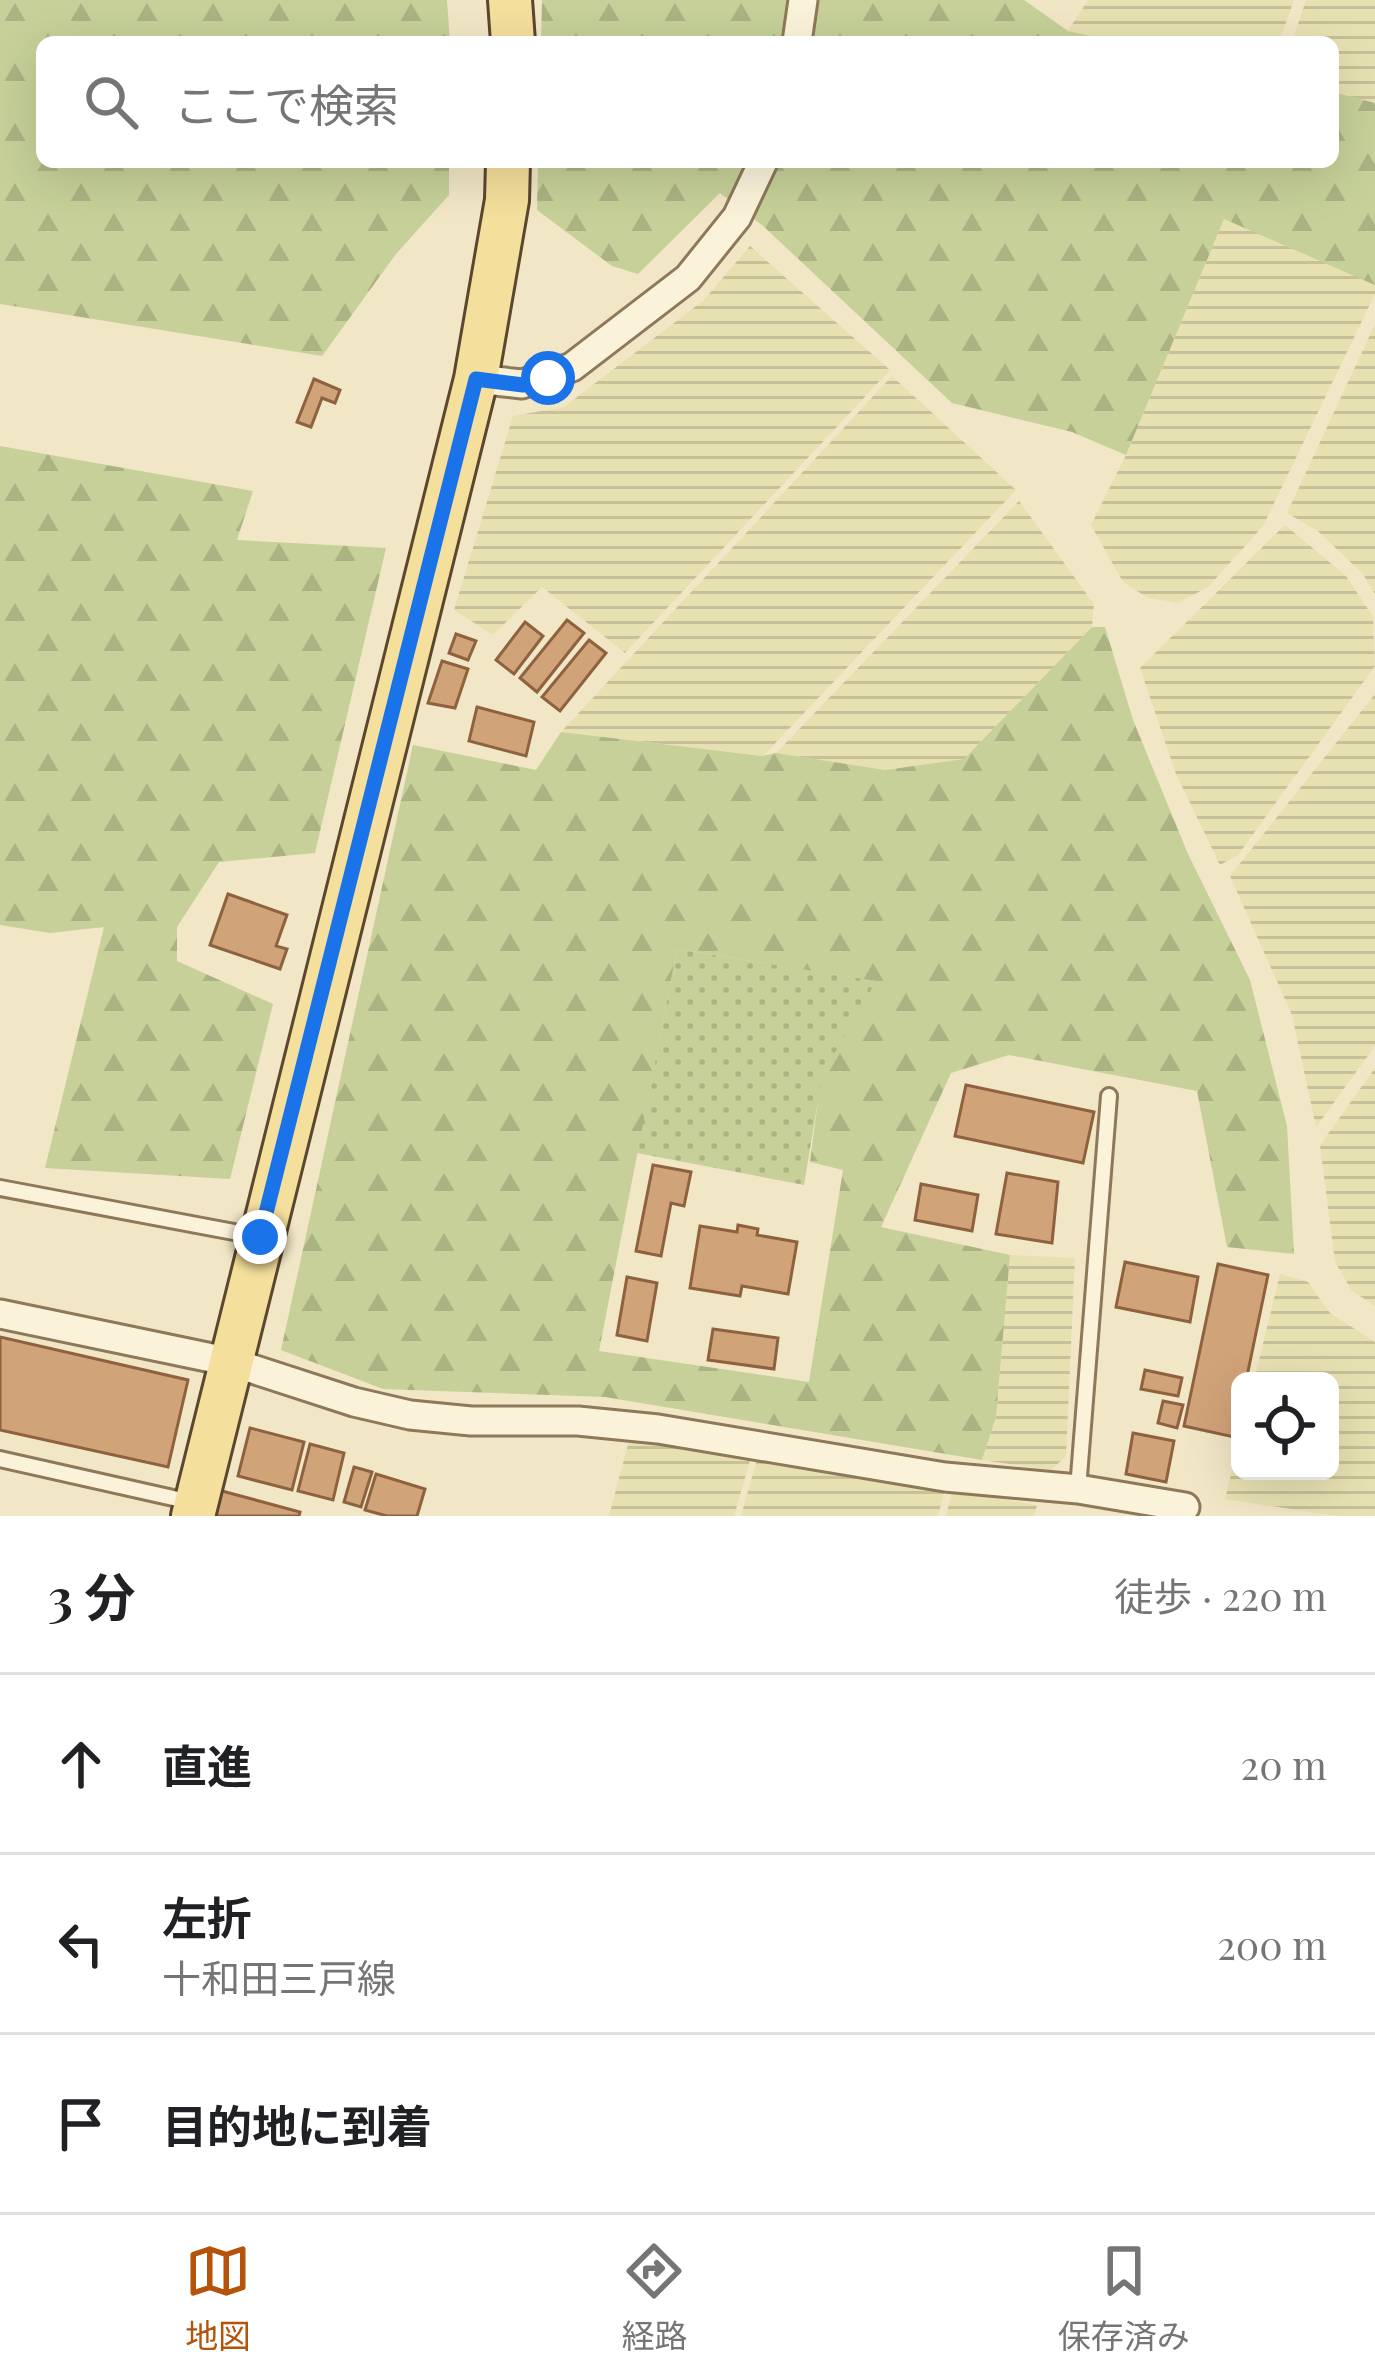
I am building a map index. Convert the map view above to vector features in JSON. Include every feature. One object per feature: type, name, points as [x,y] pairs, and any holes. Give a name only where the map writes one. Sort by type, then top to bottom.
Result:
[{"type":"main road","points":[[511,0],[513,36]]},
{"type":"main road","points":[[194,1509],[476,379],[507,200],[508,168]]},
{"type":"street","points":[[798,36],[803,0]]},
{"type":"street","points":[[476,379],[523,385],[572,367],[688,278],[737,217],[760,168]]},
{"type":"street","points":[[0,1314],[231,1362],[410,1415],[658,1429],[945,1477],[1078,1489],[1186,1507]]},
{"type":"lane","points":[[1078,1489],[1109,1096]]},
{"type":"lane","points":[[0,1188],[260,1237]]},
{"type":"lane","points":[[0,1459],[194,1509]]},
{"type":"shaded area","points":[[1088,0],[1294,0],[1281,36],[1091,36],[1068,31]]},
{"type":"shaded area","points":[[1306,0],[1375,0],[1375,103],[1339,94],[1339,36],[1294,36]]},
{"type":"shaded area","points":[[1224,219],[1375,280],[1375,294],[1263,526],[1208,587],[1178,603],[1148,598],[1123,582],[1091,525],[1126,455]]},
{"type":"shaded area","points":[[750,246],[890,370],[625,653],[542,587],[493,635],[454,610],[513,416],[564,407],[704,300]]},
{"type":"shaded area","points":[[1375,324],[1375,594],[1363,574],[1319,532],[1287,513]]},
{"type":"shaded area","points":[[892,376],[1016,490],[763,756],[561,732]]},
{"type":"shaded area","points":[[1019,501],[1094,604],[1092,627],[964,759],[885,770],[776,753]]},
{"type":"shaded area","points":[[1285,525],[1346,576],[1373,617],[1375,666],[1238,855],[1220,865],[1176,774],[1140,668]]},
{"type":"shaded area","points":[[1375,694],[1375,1046],[1316,1127],[1292,1015],[1230,876]]},
{"type":"shaded area","points":[[1375,1068],[1375,1306],[1352,1291],[1335,1262],[1320,1145]]},
{"type":"shaded area","points":[[1010,1255],[1075,1258],[1066,1456],[1051,1470],[982,1460],[996,1417]]},
{"type":"shaded area","points":[[1280,1274],[1308,1282],[1330,1313],[1375,1342],[1375,1516],[1337,1516],[1225,1499],[1231,1474],[1231,1480],[1339,1480],[1339,1372],[1256,1372]]},
{"type":"shaded area","points":[[630,1437],[751,1457],[734,1516],[609,1516]]},
{"type":"shaded area","points":[[757,1459],[945,1489],[938,1516],[741,1516]]},
{"type":"shaded area","points":[[952,1491],[1037,1505],[1034,1516],[946,1516]]},
{"type":"green space","points":[[0,0],[447,0],[450,36],[36,36],[36,168],[449,168],[449,195],[396,254],[322,356],[0,304]]},
{"type":"green space","points":[[542,0],[1024,0],[1068,31],[1091,36],[541,36]]},
{"type":"green space","points":[[1339,94],[1375,103],[1375,285],[1224,219],[1126,455],[1072,432],[952,403],[762,225],[720,193],[638,274],[612,266],[537,210],[538,168],[1339,168]]},
{"type":"green space","points":[[0,446],[253,491],[237,540],[386,548],[315,853],[219,862],[177,927],[177,961],[273,1004],[230,1179],[45,1168],[104,927],[50,933],[0,925]]},
{"type":"green space","points":[[1092,627],[1105,627],[1133,720],[1188,854],[1250,980],[1287,1126],[1294,1254],[1227,1247],[1197,1091],[1009,1055],[951,1073],[881,1227],[1010,1255],[996,1417],[982,1460],[605,1397],[383,1389],[281,1350],[413,745],[536,770],[561,732],[762,756],[776,753],[885,770],[964,759]],"holes":[[[677,949],[876,981],[821,1077],[810,1162],[843,1170],[809,1382],[599,1351]]]},
{"type":"green space","points":[[677,949],[877,981],[822,1077],[804,1185],[637,1153]]},
{"type":"building","points":[[314,379],[340,390],[335,403],[322,398],[311,427],[297,422]]},
{"type":"building","points":[[567,620],[584,633],[537,692],[520,678]]},
{"type":"building","points":[[525,622],[543,636],[514,674],[496,660]]},
{"type":"building","points":[[456,634],[476,641],[468,660],[449,653]]},
{"type":"building","points":[[589,640],[606,653],[560,711],[542,697]]},
{"type":"building","points":[[442,661],[468,669],[455,708],[428,703]]},
{"type":"building","points":[[477,707],[534,722],[526,756],[469,741]]},
{"type":"building","points":[[228,894],[287,915],[276,946],[287,949],[280,969],[210,945]]},
{"type":"building","points":[[966,1085],[1094,1112],[1083,1163],[955,1136]]},
{"type":"building","points":[[653,1165],[691,1172],[684,1206],[671,1203],[661,1256],[636,1251]]},
{"type":"building","points":[[1007,1173],[1058,1182],[1052,1243],[996,1234]]},
{"type":"building","points":[[921,1184],[978,1195],[972,1231],[915,1220]]},
{"type":"building","points":[[738,1225],[758,1229],[757,1235],[797,1242],[788,1294],[742,1286],[740,1296],[690,1288],[700,1226],[737,1232]]},
{"type":"building","points":[[1125,1262],[1198,1277],[1190,1322],[1116,1307]]},
{"type":"building","points":[[1218,1264],[1268,1275],[1248,1372],[1231,1372],[1231,1436],[1184,1426]]},
{"type":"building","points":[[627,1277],[657,1283],[647,1341],[617,1335]]},
{"type":"building","points":[[713,1329],[778,1338],[774,1369],[708,1360]]},
{"type":"building","points":[[0,1337],[188,1380],[168,1467],[0,1430]]},
{"type":"building","points":[[1145,1370],[1182,1378],[1178,1396],[1141,1389]]},
{"type":"building","points":[[1163,1401],[1183,1405],[1177,1428],[1158,1423]]},
{"type":"building","points":[[250,1428],[304,1442],[292,1490],[238,1476]]},
{"type":"building","points":[[1133,1433],[1174,1441],[1166,1482],[1126,1474]]},
{"type":"building","points":[[310,1444],[344,1453],[333,1500],[298,1491]]},
{"type":"building","points":[[354,1467],[372,1472],[361,1507],[344,1502]]},
{"type":"building","points":[[376,1474],[425,1489],[417,1516],[365,1510]]},
{"type":"building","points":[[222,1491],[300,1512],[299,1516],[215,1516]]},
{"type":"route","points":[[260,1237],[476,379],[523,385],[548,378]]}]
